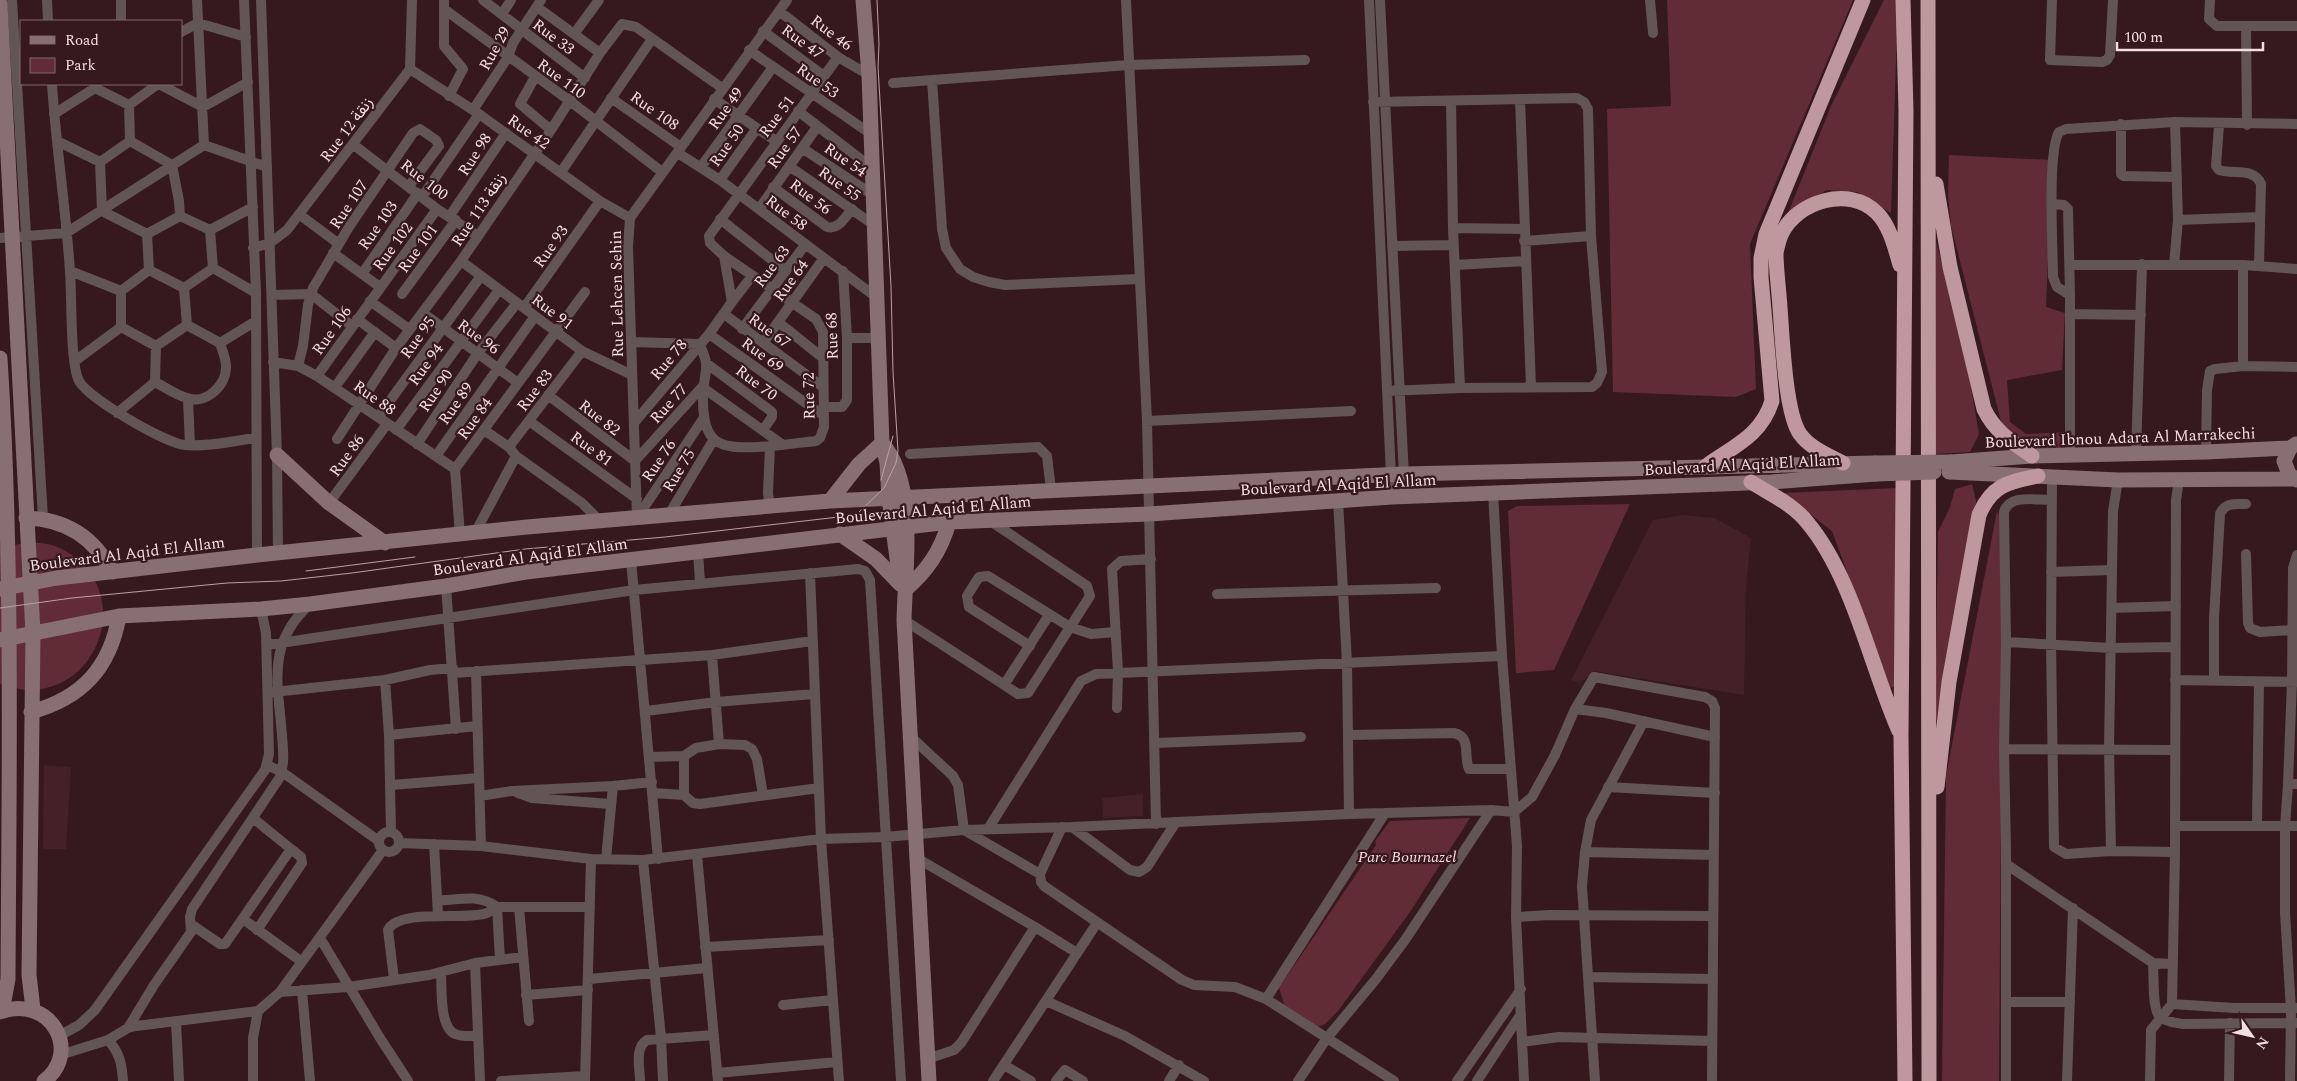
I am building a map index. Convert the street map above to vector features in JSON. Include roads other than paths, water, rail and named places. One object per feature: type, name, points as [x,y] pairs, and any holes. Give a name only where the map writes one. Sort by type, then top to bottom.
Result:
[{"type":"highway","points":[[1706,466],[1755,432],[1767,416],[1772,401],[1761,258],[1766,234],[1863,0]]},
{"type":"highway","points":[[1903,0],[1906,111],[1901,737],[1905,1081]]},
{"type":"highway","points":[[1928,0],[1929,1081]]},
{"type":"highway","points":[[1928,115],[1936,190],[1950,267],[1984,409],[1990,422],[1998,432],[2032,456]]},
{"type":"highway","points":[[1843,463],[1811,445],[1799,433],[1792,416],[1784,359],[1776,252],[1781,234],[1794,217],[1811,206],[1829,199],[1848,199],[1863,204],[1876,212],[1885,222],[1904,277]]},
{"type":"highway","points":[[1929,858],[1949,682],[1980,514],[1985,501],[1996,489],[2010,482],[2045,476]]},
{"type":"highway","points":[[1751,482],[1790,506],[1807,521],[1829,554],[1846,590],[1901,737]]},
{"type":"main road","points":[[863,0],[869,75],[882,443],[896,498],[899,527],[907,554],[904,620],[915,857],[929,1081]]},
{"type":"main road","points":[[0,4],[33,633],[29,983],[33,1009]]},
{"type":"main road","points":[[0,358],[4,520],[8,979],[1,1011],[21,1007],[33,1009],[44,1015],[53,1024],[59,1036],[60,1055],[56,1067],[44,1081]]},
{"type":"main road","points":[[2294,442],[2284,461],[2289,474],[2296,479]]},
{"type":"main road","name":"Boulevard Ibnou Adara Al Marrakechi","points":[[1950,467],[2032,456],[2206,452],[2294,442]]},
{"type":"main road","points":[[830,501],[854,470],[882,443]]},
{"type":"main road","points":[[277,455],[329,503],[385,542]]},
{"type":"main road","name":"Boulevard Al Aqid El Allam","points":[[4,588],[30,582],[257,555],[600,521],[830,501],[1051,490],[1149,488],[1398,475],[1843,463],[1875,468]]},
{"type":"main road","points":[[1875,468],[1950,467]]},
{"type":"main road","name":"Boulevard Ibnou Adara Al Marrakechi","points":[[1950,467],[2045,476],[2118,480],[2296,479]]},
{"type":"main road","name":"Boulevard Al Aqid El Allam","points":[[4,639],[119,616],[261,609],[310,604],[446,586],[526,572],[948,522],[1149,514],[1338,500],[1493,492],[1751,482],[1875,468]]},
{"type":"main road","points":[[26,518],[43,518],[67,526],[84,536],[98,550],[112,572]]},
{"type":"main road","points":[[905,590],[928,567],[944,538],[948,522]]},
{"type":"main road","points":[[840,534],[876,558],[905,590]]},
{"type":"main road","points":[[31,712],[51,707],[67,699],[92,678],[110,652],[119,616]]},
{"type":"street","points":[[12,0],[13,237],[43,518]]},
{"type":"street","points":[[47,0],[48,20]]},
{"type":"street","points":[[122,0],[122,20]]},
{"type":"street","points":[[197,0],[204,145]]},
{"type":"street","points":[[244,0],[256,293],[257,555]]},
{"type":"street","points":[[261,0],[277,455],[278,553]]},
{"type":"street","points":[[410,69],[412,0]]},
{"type":"street","name":"Rue 33","points":[[483,0],[585,78]]},
{"type":"street","points":[[502,14],[511,0]]},
{"type":"street","points":[[574,34],[599,0]]},
{"type":"street","name":"Rue Lehcen Sehin","points":[[637,518],[628,247],[630,218],[749,50],[787,0]]},
{"type":"street","points":[[1126,0],[1147,422],[1156,743],[1156,824]]},
{"type":"street","points":[[1369,0],[1387,392],[1398,475]]},
{"type":"street","points":[[1380,0],[1399,391],[1398,497]]},
{"type":"street","points":[[1650,0],[1653,34]]},
{"type":"street","points":[[2052,0],[2050,60],[2102,62],[2107,60],[2110,55],[2112,0]]},
{"type":"street","points":[[2210,0],[2209,19],[2216,26],[2297,26]]},
{"type":"street","points":[[539,4],[600,53]]},
{"type":"street","name":"Rue 29","points":[[437,175],[508,58],[513,43],[539,4]]},
{"type":"street","points":[[444,5],[444,46],[463,69],[450,96]]},
{"type":"street","name":"Rue 110","points":[[444,5],[508,58],[596,121],[662,172]]},
{"type":"street","name":"Rue 46","points":[[779,11],[838,57],[869,75]]},
{"type":"street","points":[[182,31],[198,23],[246,37]]},
{"type":"street","name":"Rue 113 زنقة","points":[[337,439],[409,329],[461,261],[617,30],[622,24],[631,25],[652,39]]},
{"type":"street","points":[[2246,26],[2247,125]]},
{"type":"street","name":"Rue 47","points":[[763,31],[824,76]]},
{"type":"street","points":[[561,172],[652,39],[722,88]]},
{"type":"street","name":"Rue 53","points":[[749,50],[811,95],[871,134]]},
{"type":"street","name":"Rue 51","points":[[724,256],[708,240],[720,218],[838,57]]},
{"type":"street","points":[[893,83],[1128,65],[1305,60]]},
{"type":"street","name":"Rue 49","points":[[701,167],[773,67]]},
{"type":"street","name":"Rue 42","points":[[410,69],[476,112],[600,201],[630,218]]},
{"type":"street","name":"Rue 12 زنقة","points":[[253,248],[270,244],[287,230],[354,145],[410,69]]},
{"type":"street","points":[[535,77],[520,104],[551,130]]},
{"type":"street","points":[[932,80],[942,229],[946,248],[960,269],[972,277],[1006,285],[1139,279]]},
{"type":"street","points":[[202,107],[248,82]]},
{"type":"street","points":[[52,85],[70,271],[75,361],[78,380],[83,387],[117,413],[174,443],[190,446],[256,438]]},
{"type":"street","points":[[129,105],[158,85]]},
{"type":"street","points":[[161,85],[202,107]]},
{"type":"street","points":[[54,114],[95,86],[129,105]]},
{"type":"street","name":"Rue 108","points":[[611,98],[679,150]]},
{"type":"street","points":[[1373,102],[1577,98],[1584,102],[1588,109],[1591,236],[1601,378],[1592,386],[1460,388],[1387,392]]},
{"type":"street","points":[[714,99],[776,141]]},
{"type":"street","points":[[1520,99],[1531,386]]},
{"type":"street","points":[[1451,101],[1452,228],[1460,388]]},
{"type":"street","points":[[129,105],[130,141]]},
{"type":"street","points":[[798,111],[872,168]]},
{"type":"street","points":[[2070,295],[2057,287],[2053,277],[2052,204],[2054,145],[2059,132],[2066,128],[2175,122],[2219,125],[2297,124]]},
{"type":"street","points":[[2174,265],[2178,220],[2175,122]]},
{"type":"street","points":[[2121,124],[2121,174],[2123,176],[2177,177]]},
{"type":"street","points":[[2219,125],[2216,166],[2224,172],[2253,174],[2261,184],[2259,265]]},
{"type":"street","name":"Rue 57","points":[[758,209],[817,126]]},
{"type":"street","name":"Rue 50","points":[[720,180],[757,128]]},
{"type":"street","name":"Rue 107","points":[[298,366],[304,346],[306,319],[311,294],[336,248],[412,133],[416,130],[422,130],[436,140],[439,146],[424,166]]},
{"type":"street","name":"Rue 98","points":[[453,218],[506,133]]},
{"type":"street","points":[[57,141],[100,162]]},
{"type":"street","points":[[100,162],[130,141]]},
{"type":"street","points":[[130,141],[172,165],[180,216]]},
{"type":"street","points":[[13,237],[66,234],[204,145]]},
{"type":"street","points":[[204,145],[267,167]]},
{"type":"street","name":"Rue 100","points":[[354,145],[437,209],[478,236]]},
{"type":"street","name":"Rue 54","points":[[802,148],[873,195]]},
{"type":"street","name":"Rue 58","points":[[679,150],[876,297]]},
{"type":"street","points":[[100,162],[102,211]]},
{"type":"street","points":[[408,186],[424,166],[437,175]]},
{"type":"street","name":"Rue 55","points":[[789,166],[874,225]]},
{"type":"street","name":"Rue 103","points":[[362,274],[437,175]]},
{"type":"street","name":"Rue 56","points":[[774,187],[827,227],[834,228],[838,226],[852,209]]},
{"type":"street","name":"Rue 93","points":[[478,353],[521,306],[600,201]]},
{"type":"street","points":[[2052,204],[2064,205],[2068,209],[2070,266],[2070,456]]},
{"type":"street","points":[[210,230],[253,207]]},
{"type":"street","name":"Rue 102","points":[[370,301],[437,209]]},
{"type":"street","points":[[102,211],[147,234]]},
{"type":"street","points":[[300,215],[362,274],[380,287]]},
{"type":"street","points":[[180,216],[210,230]]},
{"type":"street","points":[[147,234],[180,216]]},
{"type":"street","name":"Rue 101","points":[[402,294],[453,218]]},
{"type":"street","points":[[720,218],[786,271]]},
{"type":"street","points":[[2178,220],[2260,218]]},
{"type":"street","points":[[1452,228],[1524,229]]},
{"type":"street","points":[[210,230],[214,268]]},
{"type":"street","points":[[147,234],[149,270]]},
{"type":"street","points":[[1524,241],[1591,236]]},
{"type":"street","name":"Rue 63","points":[[742,329],[806,245]]},
{"type":"street","points":[[1392,246],[1453,245]]},
{"type":"street","points":[[724,256],[771,290],[792,302]]},
{"type":"street","points":[[724,256],[732,302]]},
{"type":"street","name":"Rue 64","points":[[762,344],[824,258]]},
{"type":"street","name":"Rue 91","points":[[461,261],[582,351],[632,375]]},
{"type":"street","points":[[1455,265],[1526,261]]},
{"type":"street","points":[[2070,266],[2142,264],[2259,265],[2297,269]]},
{"type":"street","points":[[2136,454],[2142,264]]},
{"type":"street","points":[[2242,265],[2243,366]]},
{"type":"street","points":[[184,288],[214,268]]},
{"type":"street","points":[[214,268],[256,293]]},
{"type":"street","points":[[149,270],[184,288]]},
{"type":"street","points":[[120,292],[149,270]]},
{"type":"street","points":[[70,271],[120,292]]},
{"type":"street","name":"Rue 68","points":[[824,412],[842,406],[847,400],[847,338],[843,271]]},
{"type":"street","name":"Rue 95","points":[[378,417],[480,276]]},
{"type":"street","name":"Rue 78","points":[[634,423],[709,334],[752,276]]},
{"type":"street","points":[[184,288],[187,324]]},
{"type":"street","name":"Rue 94","points":[[396,430],[499,290]]},
{"type":"street","points":[[120,292],[121,327]]},
{"type":"street","name":"Rue 84","points":[[455,469],[585,292]]},
{"type":"street","points":[[272,295],[299,296],[311,294],[355,322],[375,332],[396,348]]},
{"type":"street","points":[[370,301],[409,329]]},
{"type":"street","name":"Rue 106","points":[[317,376],[370,301]]},
{"type":"street","name":"Rue 72","points":[[714,439],[728,447],[770,446],[816,441],[823,434],[823,332],[816,319],[792,302]]},
{"type":"street","name":"Rue 96","points":[[423,313],[518,383]]},
{"type":"street","name":"Rue 67","points":[[724,314],[762,344],[823,387]]},
{"type":"street","points":[[2070,314],[2141,315]]},
{"type":"street","name":"Rue 89","points":[[436,456],[535,316]]},
{"type":"street","points":[[220,343],[256,321]]},
{"type":"street","points":[[778,322],[823,358]]},
{"type":"street","points":[[155,382],[188,399],[206,397],[221,382],[226,367],[220,343],[187,324]]},
{"type":"street","points":[[156,346],[187,324]]},
{"type":"street","points":[[75,361],[121,327]]},
{"type":"street","points":[[121,327],[156,346]]},
{"type":"street","points":[[335,387],[375,332]]},
{"type":"street","name":"Rue 69","points":[[709,334],[824,412]]},
{"type":"street","points":[[847,338],[877,338]]},
{"type":"street","points":[[631,342],[700,344],[706,363],[702,387],[703,419],[714,439]]},
{"type":"street","points":[[117,413],[155,382],[156,346]]},
{"type":"street","name":"Rue 83","points":[[510,447],[582,351]]},
{"type":"street","name":"Rue 90","points":[[417,444],[478,353]]},
{"type":"street","name":"Rue 88","points":[[273,362],[298,366],[317,376],[360,403],[387,424],[455,469]]},
{"type":"street","name":"Rue 70","points":[[706,363],[772,412],[772,417],[763,430]]},
{"type":"street","points":[[2206,452],[2207,390],[2210,371],[2215,368],[2243,366],[2297,367]]},
{"type":"street","points":[[702,387],[782,445]]},
{"type":"street","name":"Rue 77","points":[[635,461],[702,387]]},
{"type":"street","name":"Rue 82","points":[[548,395],[635,461]]},
{"type":"street","points":[[188,399],[190,446]]},
{"type":"street","points":[[1147,422],[1351,411]]},
{"type":"street","name":"Rue 76","points":[[637,518],[703,419]]},
{"type":"street","name":"Rue 81","points":[[530,421],[636,499]]},
{"type":"street","name":"Rue 86","points":[[329,503],[387,424]]},
{"type":"street","points":[[484,430],[510,447],[516,458],[582,503],[600,521]]},
{"type":"street","name":"Rue 75","points":[[668,516],[714,439]]},
{"type":"street","points":[[770,446],[768,493],[770,507]]},
{"type":"street","points":[[910,454],[1038,447],[1048,456],[1051,490]]},
{"type":"street","points":[[467,534],[516,458]]},
{"type":"street","points":[[455,469],[467,534]]},
{"type":"street","points":[[2045,476],[2052,500],[2051,644],[2054,847],[2066,854],[2111,851],[2175,852]]},
{"type":"street","points":[[2111,851],[2109,748],[2113,511],[2118,480]]},
{"type":"street","points":[[2177,1023],[2173,964],[2176,500],[2179,480]]},
{"type":"street","points":[[1493,492],[1502,656],[1517,846],[1516,917],[1524,1081]]},
{"type":"street","points":[[1338,500],[1347,663],[1350,814]]},
{"type":"street","points":[[2006,1081],[2004,748],[2006,642],[2004,512],[2006,506],[2012,501],[2052,500]]},
{"type":"street","points":[[2214,681],[2214,618],[2220,514],[2224,506],[2246,504]]},
{"type":"street","points":[[904,620],[1018,694],[1028,693],[1090,596],[1087,586],[988,519]]},
{"type":"street","points":[[698,551],[700,584]]},
{"type":"street","points":[[2246,554],[2248,623],[2250,628],[2260,632],[2292,630]]},
{"type":"street","points":[[2290,1081],[2294,1008],[2292,955],[2285,913],[2285,827],[2292,784],[2295,682],[2292,630],[2293,568],[2297,555]]},
{"type":"street","points":[[1117,708],[1118,672],[1112,569],[1121,561],[1151,559]]},
{"type":"street","points":[[631,560],[658,859]]},
{"type":"street","points":[[267,645],[634,590],[858,569],[865,572],[870,580],[901,1081]]},
{"type":"street","points":[[2051,572],[2112,570]]},
{"type":"street","points":[[810,573],[819,788],[839,1081]]},
{"type":"street","points":[[1030,646],[969,607],[967,596],[979,577],[983,575],[1070,627],[1090,634],[1116,632]]},
{"type":"street","points":[[446,586],[454,670],[456,729]]},
{"type":"street","points":[[1217,594],[1436,588]]},
{"type":"street","points":[[59,1036],[79,1025],[94,1010],[262,775],[267,765],[269,754],[273,692],[281,644],[293,622],[310,604]]},
{"type":"street","points":[[2112,608],[2176,606]]},
{"type":"street","points":[[128,1028],[154,985],[187,939],[192,925],[190,917],[192,909],[278,782],[282,772],[283,760],[261,609]]},
{"type":"street","points":[[1003,684],[1049,615]]},
{"type":"street","points":[[273,692],[385,680],[430,670],[476,671],[641,661],[712,655],[812,641]]},
{"type":"street","points":[[2006,642],[2111,648],[2175,647]]},
{"type":"street","points":[[712,655],[719,744]]},
{"type":"street","points":[[988,829],[1081,681],[1096,674],[1502,656]]},
{"type":"street","points":[[476,671],[482,846]]},
{"type":"street","points":[[399,843],[482,846],[591,858],[643,860],[822,839],[885,837],[964,830],[1156,824],[1350,814],[1492,810],[1514,812],[1532,797],[1575,709],[1594,677],[1705,697],[1712,701],[1715,708],[1712,1081]]},
{"type":"street","points":[[385,680],[391,785],[391,832]]},
{"type":"street","points":[[2175,680],[2295,682]]},
{"type":"street","points":[[2258,825],[2260,682]]},
{"type":"street","points":[[646,711],[716,702],[814,694]]},
{"type":"street","points":[[1575,709],[1644,721],[1715,737]]},
{"type":"street","points":[[1595,1081],[1594,1039],[1582,886],[1585,852],[1591,820],[1644,721]]},
{"type":"street","points":[[389,735],[477,726]]},
{"type":"street","points":[[1349,735],[1461,734],[1464,738],[1469,769],[1510,769]]},
{"type":"street","points":[[910,736],[953,776],[958,785],[964,830]]},
{"type":"street","points":[[1156,743],[1300,737]]},
{"type":"street","points":[[650,757],[684,756],[696,748],[719,744],[745,745],[752,749],[757,759],[763,795]]},
{"type":"street","points":[[2004,748],[2175,750]]},
{"type":"street","points":[[684,756],[684,795]]},
{"type":"street","points":[[267,765],[282,772],[381,846],[393,851],[399,843]]},
{"type":"street","points":[[391,785],[479,778]]},
{"type":"street","points":[[480,796],[512,791],[613,786],[653,787],[684,795],[694,803],[700,804],[819,788]]},
{"type":"street","points":[[606,859],[613,786]]},
{"type":"street","points":[[1608,787],[1715,792]]},
{"type":"street","points":[[512,791],[532,798],[610,804]]},
{"type":"street","points":[[1298,1081],[1327,1038],[1376,979],[1405,940],[1492,810]]},
{"type":"street","points":[[1266,998],[1385,814]]},
{"type":"street","points":[[254,818],[301,857],[302,863],[258,930]]},
{"type":"street","points":[[1067,827],[1130,870],[1139,872],[1147,867],[1176,822]]},
{"type":"street","points":[[2175,826],[2297,826]]},
{"type":"street","points":[[1067,827],[1040,874],[1041,882],[1044,886],[1182,980],[1194,985],[1236,987],[1266,998],[1394,1081]]},
{"type":"street","points":[[964,830],[1040,874]]},
{"type":"street","points":[[60,1055],[108,1040],[128,1028],[258,1012],[280,992],[320,938],[381,846],[383,834],[391,832],[397,836],[399,843]]},
{"type":"street","points":[[434,844],[438,915]]},
{"type":"street","points":[[192,925],[222,945],[243,919],[291,849]]},
{"type":"street","points":[[1585,852],[1714,855]]},
{"type":"street","points":[[697,855],[718,1077],[762,1069],[837,1062]]},
{"type":"street","points":[[915,857],[1078,953]]},
{"type":"street","points":[[501,1081],[585,1079],[591,858]]},
{"type":"street","points":[[643,860],[661,1037],[663,1081]]},
{"type":"street","points":[[2006,864],[2153,963],[2173,964]]},
{"type":"street","points":[[437,902],[477,898],[489,900],[497,907],[500,960]]},
{"type":"street","points":[[394,979],[388,930],[390,925],[396,922],[438,915],[487,914],[497,907],[590,907]]},
{"type":"street","points":[[519,907],[529,1021]]},
{"type":"street","points":[[2067,1081],[2073,908]]},
{"type":"street","points":[[2285,913],[2297,913]]},
{"type":"street","points":[[1516,917],[1550,915],[1585,917],[1712,916]]},
{"type":"street","points":[[243,919],[302,962]]},
{"type":"street","points":[[993,1081],[1097,923]]},
{"type":"street","points":[[927,1059],[954,1050],[961,1044],[1035,928]]},
{"type":"street","points":[[320,938],[348,987],[408,1081]]},
{"type":"street","points":[[705,947],[829,940]]},
{"type":"street","points":[[280,992],[348,987],[441,972],[475,963],[523,957]]},
{"type":"street","points":[[475,963],[480,1081]]},
{"type":"street","points":[[2153,963],[2155,1004],[2160,1017],[2177,1023],[2294,1023]]},
{"type":"street","points":[[589,978],[707,968]]},
{"type":"street","points":[[441,972],[444,1021],[448,1030],[456,1035],[478,1036]]},
{"type":"street","points":[[1588,977],[1712,979]]},
{"type":"street","points":[[1457,1081],[1521,989]]},
{"type":"street","points":[[302,990],[310,1081]]},
{"type":"street","points":[[526,994],[588,990]]},
{"type":"street","points":[[783,1005],[833,1000]]},
{"type":"street","points":[[1046,1001],[1125,1036],[1179,1065],[1204,1081]]},
{"type":"street","points":[[2006,1002],[2070,1002]]},
{"type":"street","points":[[2150,1081],[2150,1035],[2160,1017],[2177,1004],[2294,1008]]},
{"type":"street","points":[[253,1081],[253,1038],[258,1012]]},
{"type":"street","points":[[1477,1081],[1521,1014]]},
{"type":"street","points":[[176,1022],[179,1081]]},
{"type":"street","points":[[2229,1081],[2230,1023]]},
{"type":"street","points":[[640,1081],[640,1046],[647,1040],[661,1037],[714,1035]]},
{"type":"street","points":[[1522,1042],[1560,1037],[1712,1041]]},
{"type":"street","points":[[108,1040],[116,1049],[120,1058],[123,1081]]},
{"type":"street","points":[[1004,1064],[1031,1081]]},
{"type":"street","points":[[1168,1081],[1179,1065]]},
{"type":"street","points":[[762,1069],[763,1081]]},
{"type":"street","points":[[1056,1081],[1065,1070],[1082,1081]]},
{"type":"tram line","points":[[0,608],[72,598],[227,583],[281,581],[525,549],[665,537],[856,515],[884,488],[896,463],[898,451],[893,372],[891,286],[878,67],[877,0]]},
{"type":"tram line","points":[[881,480],[893,436]]},
{"type":"tram line","points":[[306,571],[415,557]]},
{"type":"park label","name":"Parc Bournazel","points":[[1407,856]]}]
